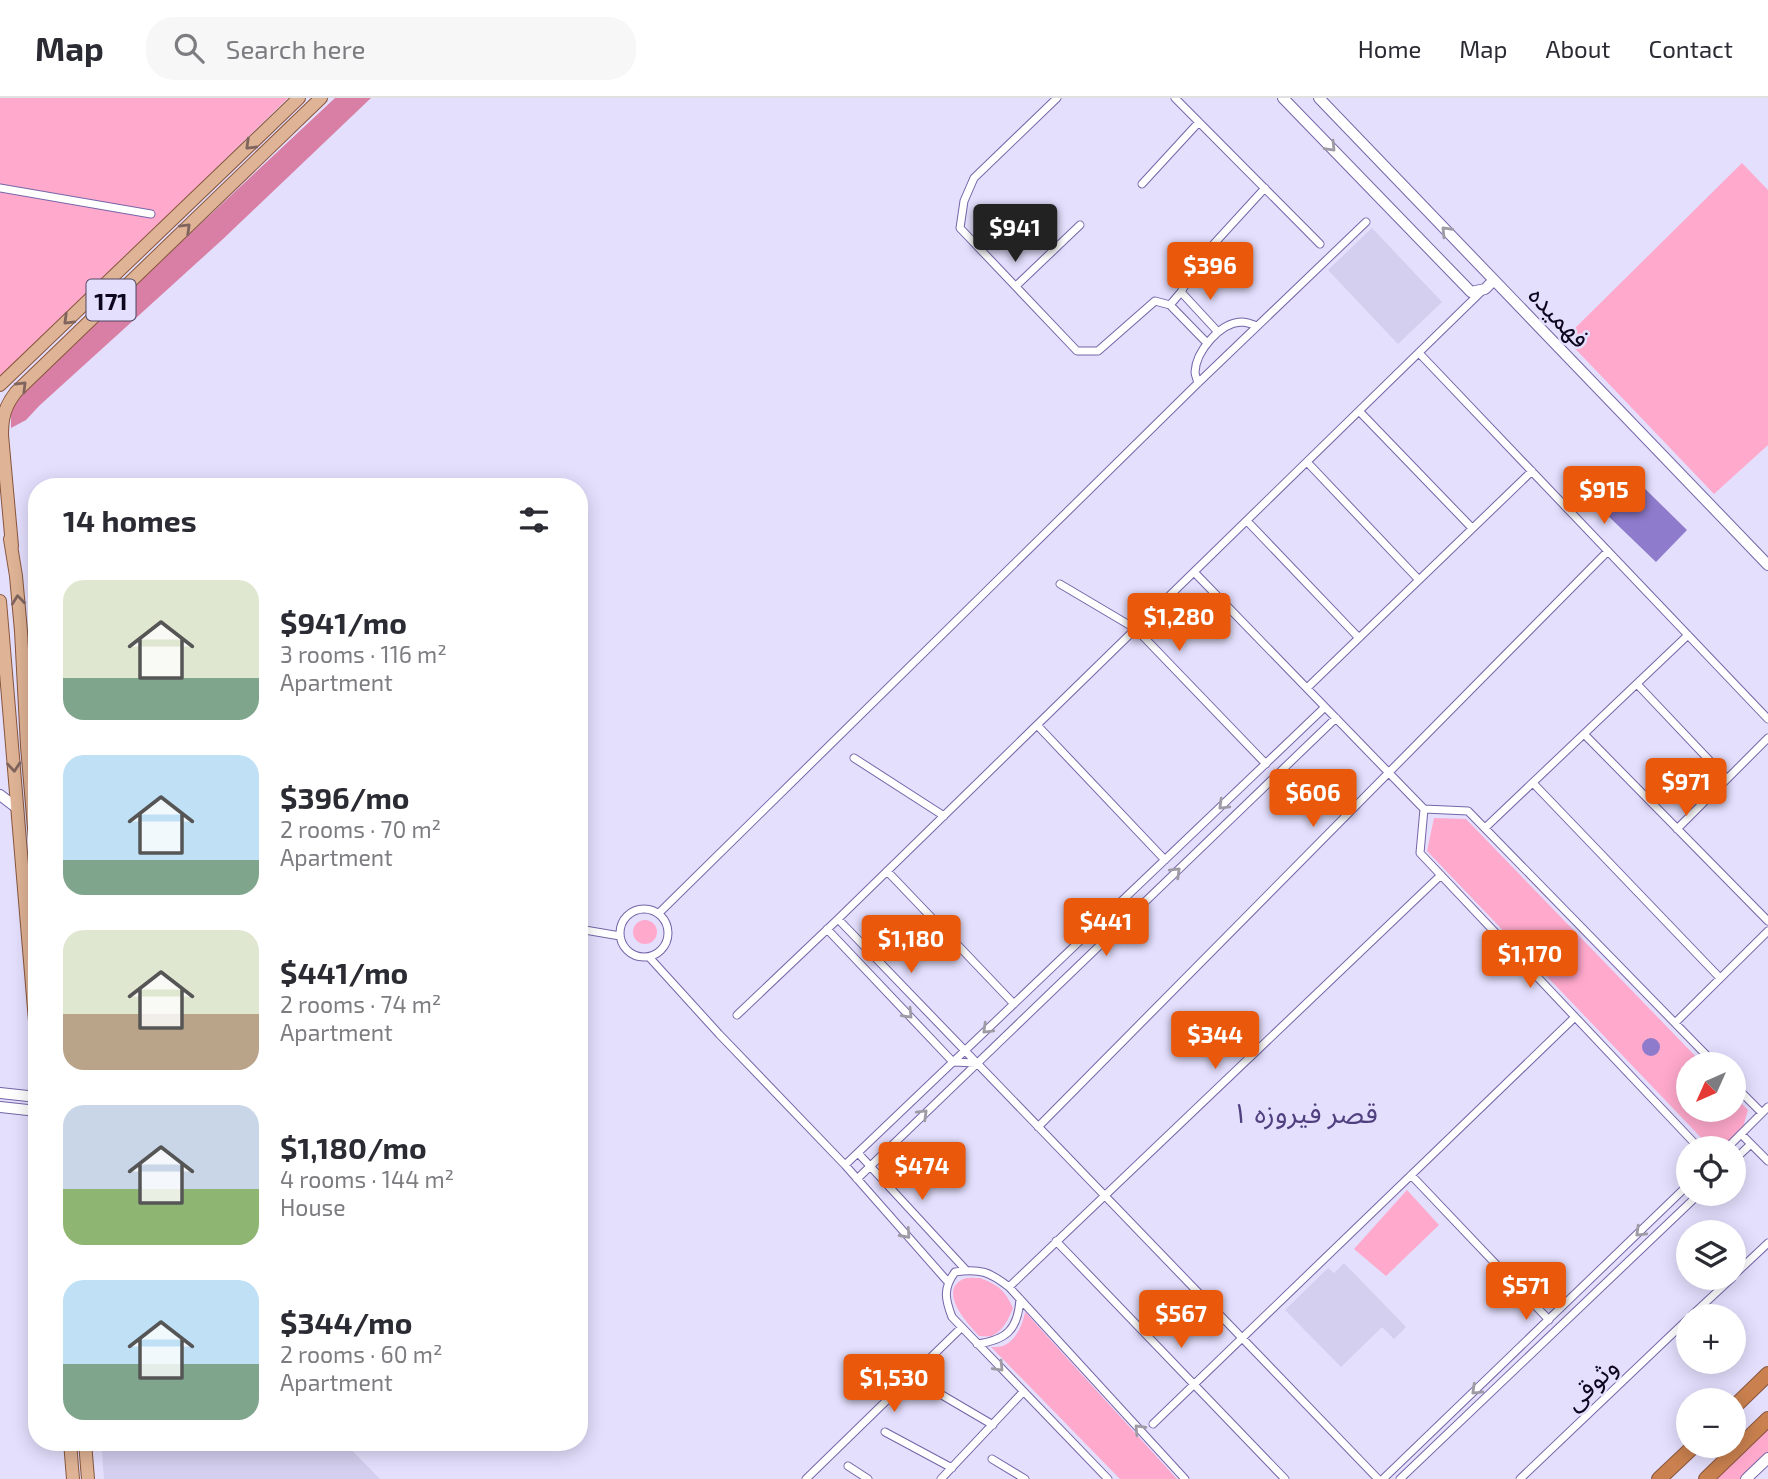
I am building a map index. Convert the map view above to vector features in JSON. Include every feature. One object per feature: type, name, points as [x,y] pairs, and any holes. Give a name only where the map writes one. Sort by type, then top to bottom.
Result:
[{"type":"highway","points":[[1746,1395],[1768,1374]]},
{"type":"highway","points":[[1706,1479],[1768,1419]]},
{"type":"highway","points":[[1659,1479],[1681,1458]]},
{"type":"main road","name":"171","points":[[0,385],[299,98]]},
{"type":"main road","name":"171","points":[[28,758],[21,631],[2,435],[6,405],[16,392],[321,98]]},
{"type":"main road","points":[[1283,98],[1471,292],[1485,289],[1494,280]]},
{"type":"main road","name":"فهمیده","points":[[1319,98],[1768,565]]},
{"type":"main road","name":"171","points":[[0,511],[12,546]]},
{"type":"main road","points":[[0,601],[28,938]]},
{"type":"main road","points":[[0,685],[5,659]]},
{"type":"main road","points":[[0,795],[17,808]]},
{"type":"main road","points":[[0,1093],[28,1096]]},
{"type":"main road","points":[[0,1107],[28,1110]]},
{"type":"main road","points":[[71,1451],[73,1479]]},
{"type":"main road","points":[[86,1451],[88,1479]]},
{"type":"main road","points":[[1746,1479],[1768,1458]]},
{"type":"street","points":[[1057,98],[974,178],[964,201],[960,228],[1077,351],[1098,351],[1155,301],[1170,304],[1207,343]]},
{"type":"street","points":[[1175,98],[1321,244]]},
{"type":"street","points":[[1142,184],[1199,122]]},
{"type":"street","points":[[0,188],[151,214]]},
{"type":"street","points":[[1170,304],[1181,292],[1200,259],[1265,188]]},
{"type":"street","points":[[659,913],[1198,383],[1366,222]]},
{"type":"street","points":[[1016,286],[1080,225]]},
{"type":"street","points":[[737,1015],[1485,289]]},
{"type":"street","points":[[1181,292],[1218,332]]},
{"type":"street","points":[[1198,383],[1195,371],[1199,359],[1207,343],[1218,332],[1230,324],[1243,322],[1257,326]]},
{"type":"street","points":[[1419,353],[1768,719]]},
{"type":"street","points":[[1359,411],[1472,528]]},
{"type":"street","points":[[1307,462],[1419,580]]},
{"type":"street","points":[[1307,688],[1532,471]]},
{"type":"street","points":[[1247,521],[1359,638]]},
{"type":"street","points":[[1038,1127],[1608,551]]},
{"type":"street","points":[[1194,572],[1424,809],[1468,811],[1703,1052]]},
{"type":"street","points":[[1060,584],[1136,629],[1266,764]]},
{"type":"street","points":[[1486,828],[1688,635]]},
{"type":"street","points":[[1637,684],[1727,779]]},
{"type":"street","points":[[845,1165],[1325,707]]},
{"type":"street","points":[[857,1179],[1336,718]]},
{"type":"street","points":[[1037,725],[1165,860]]},
{"type":"street","points":[[1584,734],[1768,921]]},
{"type":"street","points":[[1677,829],[1768,738]]},
{"type":"street","points":[[853,758],[944,816]]},
{"type":"street","points":[[1533,783],[1720,978]]},
{"type":"street","points":[[1424,809],[1420,853],[1688,1136]]},
{"type":"street","points":[[887,872],[1014,1004]]},
{"type":"street","points":[[1009,1287],[1441,875]]},
{"type":"street","points":[[644,908],[659,913],[665,919],[669,934],[663,949],[649,957],[634,955],[627,950],[620,936],[623,920],[636,910],[644,908]]},
{"type":"street","points":[[838,919],[1380,1479],[1676,1197]]},
{"type":"street","points":[[827,929],[953,1062],[977,1063]]},
{"type":"street","points":[[588,931],[620,936]]},
{"type":"street","points":[[1675,1023],[1768,931]]},
{"type":"street","points":[[649,957],[845,1165],[948,1282]]},
{"type":"street","points":[[1153,1424],[1575,1017]]},
{"type":"street","points":[[1746,1096],[1762,1113]]},
{"type":"street","points":[[1768,1107],[1741,1134],[1768,1161]]},
{"type":"street","points":[[1746,1148],[1751,1143]]},
{"type":"street","points":[[858,1153],[966,1270]]},
{"type":"street","points":[[1410,1175],[1549,1320]]},
{"type":"street","points":[[1401,1479],[1686,1206]]},
{"type":"street","points":[[1056,1241],[1285,1479]]},
{"type":"street","name":"وثوقی","points":[[1746,1264],[1768,1243]]},
{"type":"street","points":[[1108,1479],[952,1317],[946,1294],[948,1282],[955,1272],[979,1270],[994,1275],[1009,1287],[1185,1479]]},
{"type":"street","name":"وثوقی","points":[[1704,1304],[1718,1290]]},
{"type":"street","points":[[977,1344],[999,1339],[1006,1334],[1019,1316],[1020,1299]]},
{"type":"street","points":[[806,1479],[961,1328]]},
{"type":"street","name":"وثوقی","points":[[1520,1479],[1676,1330]]},
{"type":"street","points":[[930,1388],[993,1425]]},
{"type":"street","points":[[941,1479],[1023,1392]]},
{"type":"street","points":[[885,1432],[952,1468]]},
{"type":"street","points":[[992,1459],[1025,1479]]},
{"type":"street","points":[[848,1466],[869,1479]]},
{"type":"street","points":[[1094,1479],[1101,1472]]},
{"type":"shaded area","points":[[0,98],[288,98],[0,378]]},
{"type":"shaded area","points":[[335,98],[371,98],[26,420],[11,428],[11,406],[24,389]]},
{"type":"shaded area","points":[[1742,163],[1768,190],[1768,445],[1714,494],[1565,338]]},
{"type":"shaded area","points":[[1372,228],[1442,302],[1398,344],[1328,270]]},
{"type":"shaded area","points":[[1634,478],[1687,530],[1656,562],[1602,510]]},
{"type":"shaded area","points":[[1434,818],[1466,819],[1691,1052],[1676,1052],[1676,1111],[1427,851]]},
{"type":"shaded area","points":[[645,920],[654,923],[657,932],[654,941],[645,944],[636,941],[633,932],[636,923]]},
{"type":"shaded area","points":[[1651,1038],[1657,1041],[1660,1047],[1657,1053],[1651,1056],[1645,1053],[1642,1047],[1645,1041]]},
{"type":"shaded area","points":[[1686,1122],[1745,1122],[1740,1136],[1700,1136]]},
{"type":"shaded area","points":[[1407,1190],[1439,1225],[1386,1276],[1354,1249]]},
{"type":"shaded area","points":[[1344,1263],[1406,1327],[1394,1339],[1382,1327],[1341,1367],[1285,1310],[1328,1268],[1334,1273]]},
{"type":"shaded area","points":[[965,1278],[980,1278],[1000,1289],[1013,1308],[1002,1328],[990,1336],[979,1336],[963,1317],[954,1300],[956,1285]]},
{"type":"shaded area","points":[[1025,1312],[1177,1479],[1120,1479],[991,1347],[1003,1346],[1012,1340],[1021,1327]]},
{"type":"shaded area","points":[[1768,1429],[1768,1453],[1741,1479],[1716,1479],[1738,1458],[1746,1458],[1746,1450]]},
{"type":"shaded area","points":[[102,1451],[353,1451],[380,1479],[104,1479]]},
{"type":"district","name":"قصر فیروزه ۱","points":[[1305,1112]]}]
